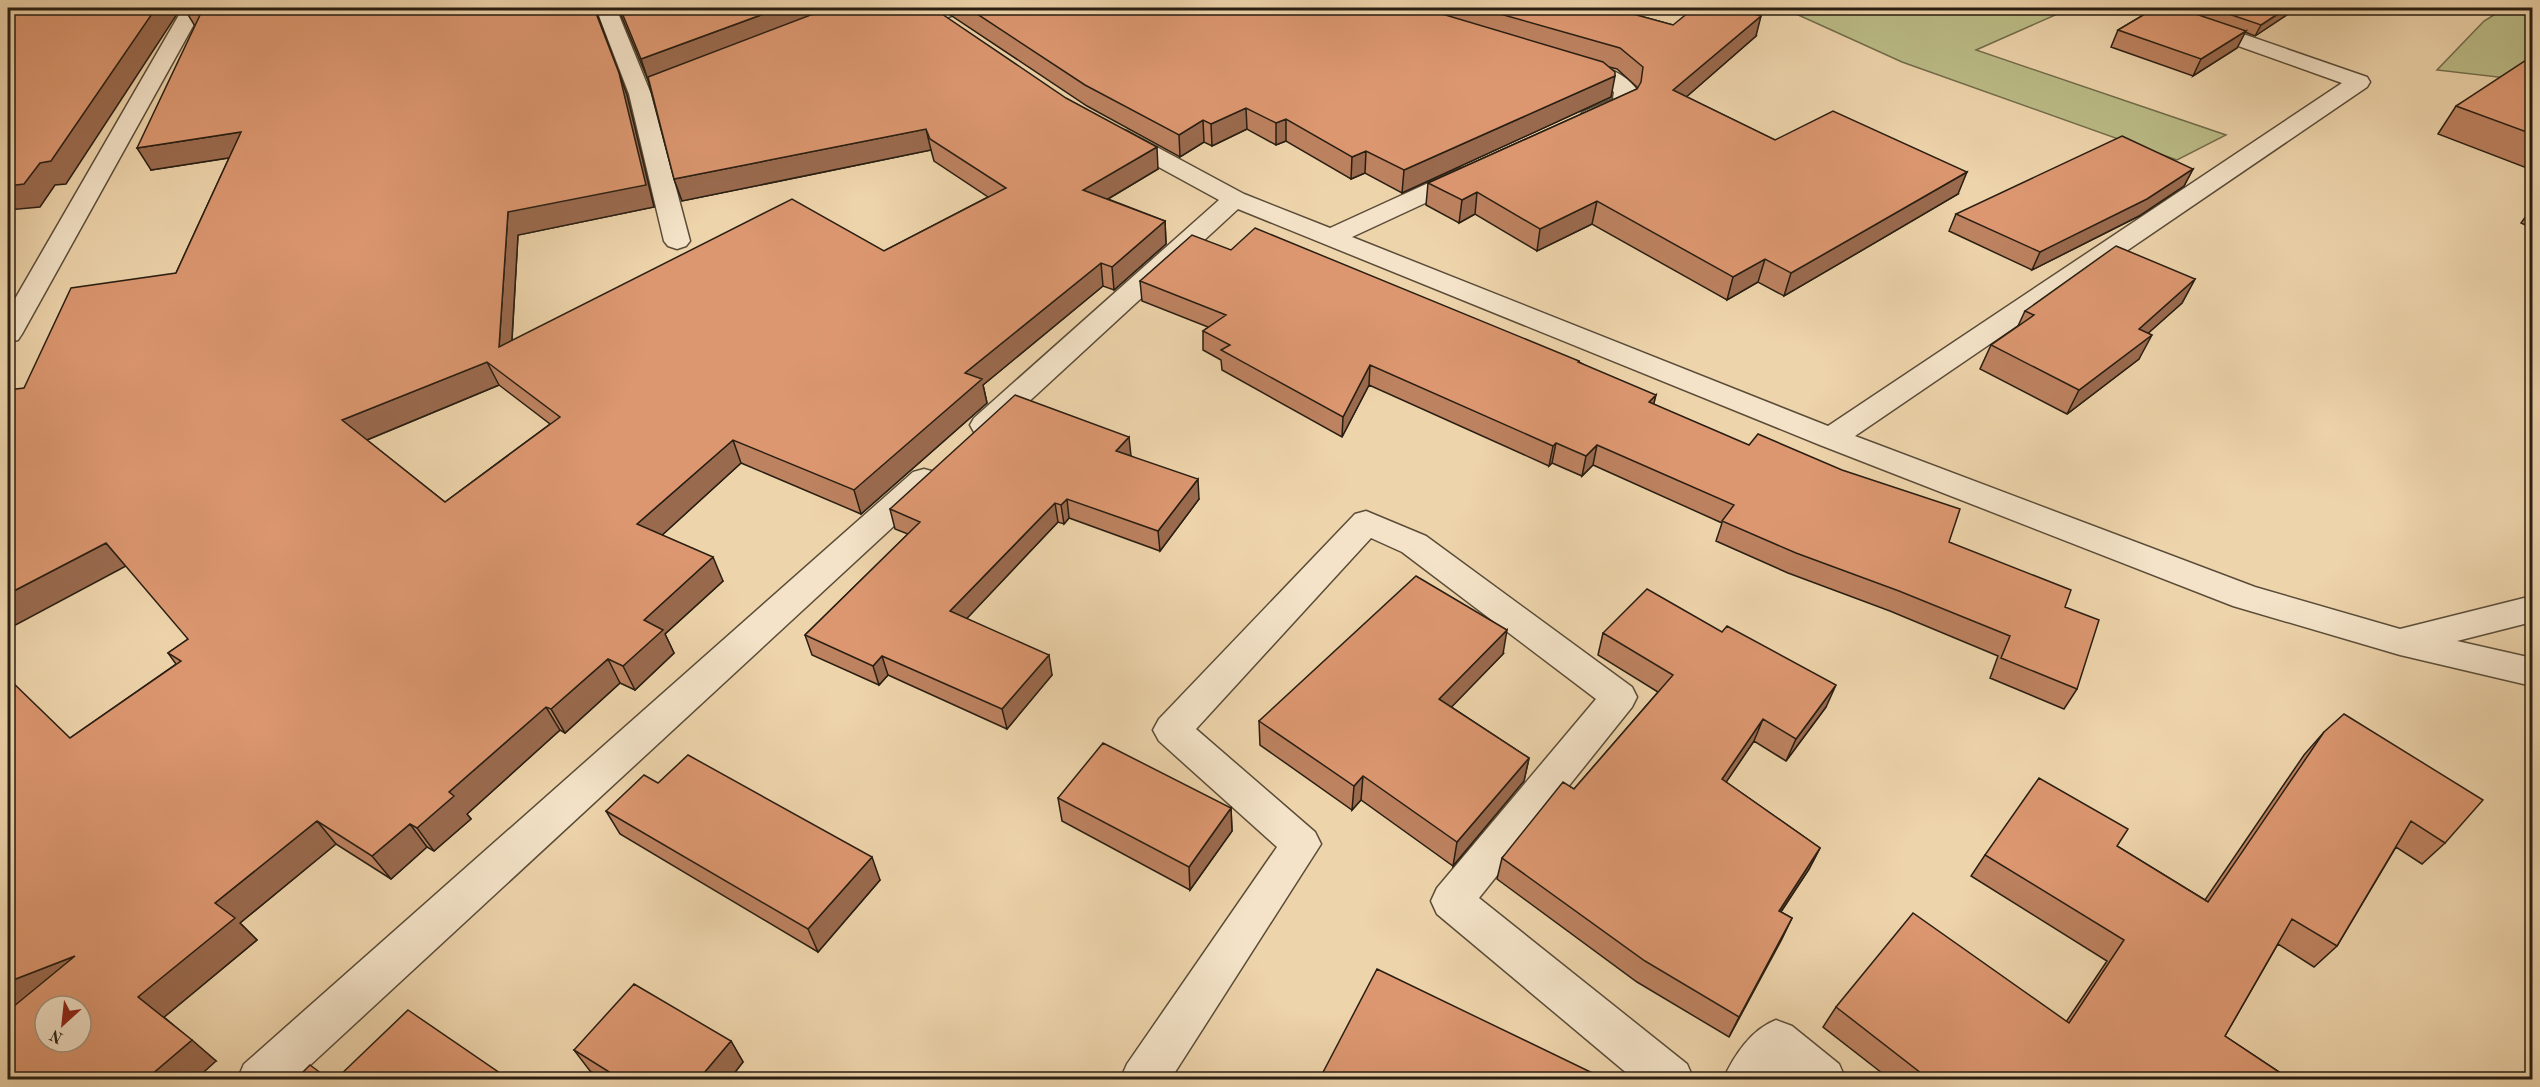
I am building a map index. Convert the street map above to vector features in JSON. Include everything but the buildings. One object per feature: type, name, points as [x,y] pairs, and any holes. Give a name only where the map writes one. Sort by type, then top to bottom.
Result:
[{"type":"street","points":[[8,334],[193,8]]},
{"type":"street","points":[[606,8],[640,94],[677,241]]},
{"type":"street","points":[[1831,438],[2359,82],[2150,8]]},
{"type":"street","points":[[1552,59],[1608,76],[1626,90],[1624,103],[1569,128]]},
{"type":"street","points":[[640,94],[662,85]]},
{"type":"street","points":[[1099,125],[1235,199],[1831,438],[2245,597],[2400,642],[2532,672]]},
{"type":"street","points":[[1331,237],[1483,168]]},
{"type":"street","points":[[260,1080],[1235,199]]},
{"type":"street","points":[[1143,1080],[1302,844],[1172,730],[1366,522],[1414,544],[1618,697],[1452,901],[1671,1080]]},
{"type":"street","points":[[2400,642],[2532,609]]},
{"type":"street","points":[[1746,1080],[1776,1041],[1823,1080]]},
{"type":"green space","points":[[1760,8],[2071,8],[1976,50],[2226,135],[2177,160],[1902,62],[1794,13]]},
{"type":"green space","points":[[2505,8],[2532,8],[2532,81],[2437,70],[2484,21]]}]
